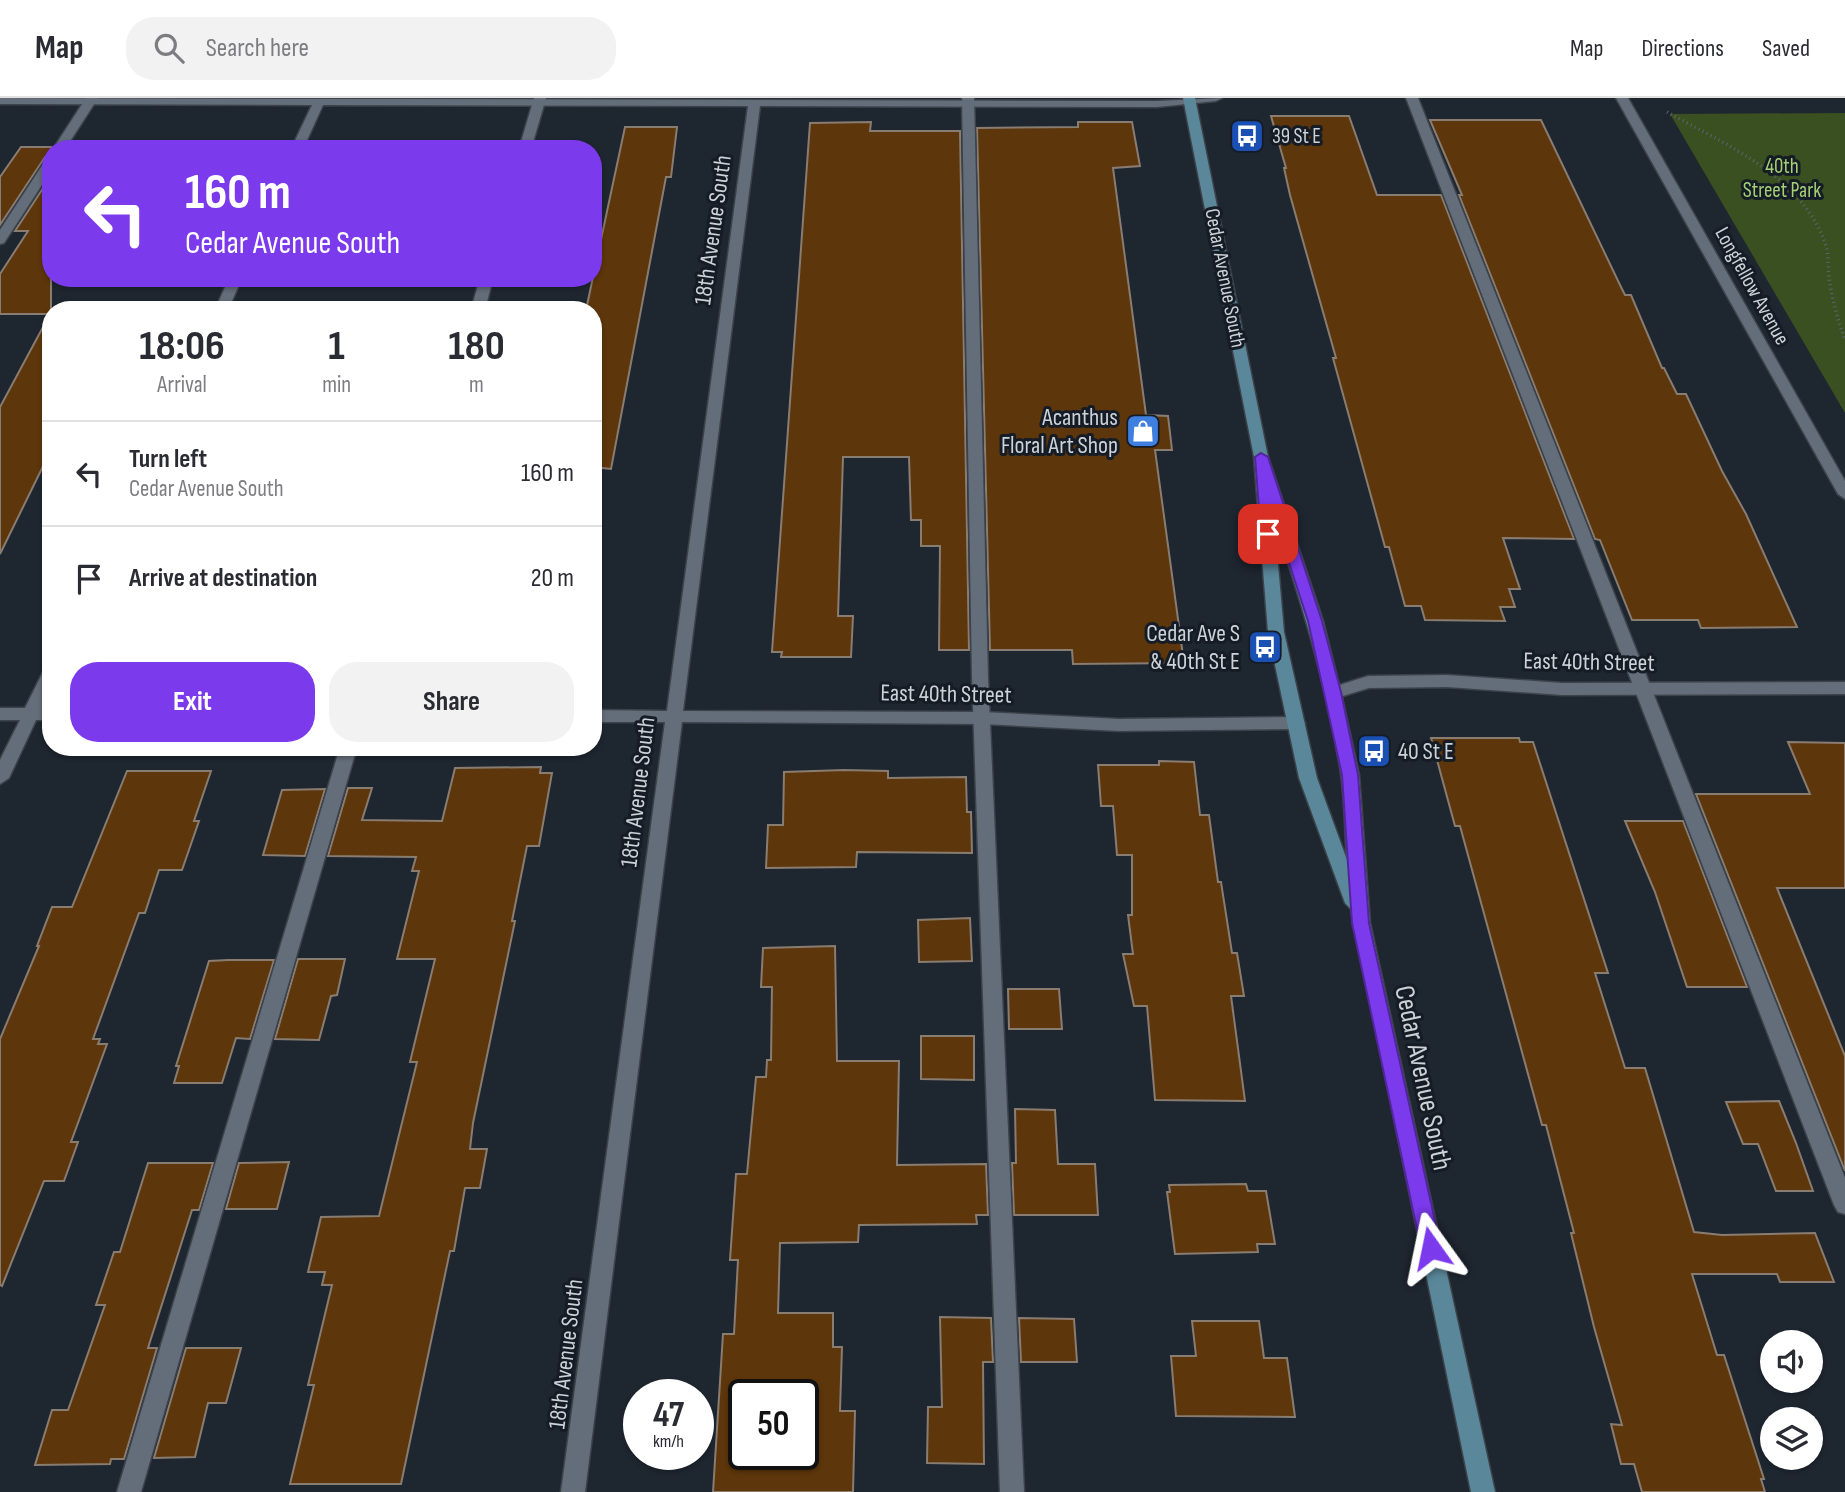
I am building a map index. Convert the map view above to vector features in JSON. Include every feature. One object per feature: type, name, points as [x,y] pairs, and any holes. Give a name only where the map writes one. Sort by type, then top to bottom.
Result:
[{"type":"main road","name":"Cedar Avenue South","points":[[1189,99],[1261,457],[1276,632],[1308,778],[1361,923]]},
{"type":"main road","name":"Cedar Avenue South","points":[[1261,457],[1315,621],[1333,692],[1350,775],[1361,923],[1483,1492]]},
{"type":"street","points":[[0,101],[755,100],[1157,104],[1216,98]]},
{"type":"street","points":[[1412,98],[1845,1205]]},
{"type":"street","name":"Longfellow Avenue","points":[[1622,98],[1845,494]]},
{"type":"street","points":[[65,140],[91,99]]},
{"type":"street","points":[[301,140],[320,100]]},
{"type":"street","points":[[529,140],[540,100]]},
{"type":"street","name":"18th Avenue South","points":[[573,1492],[755,100]]},
{"type":"street","points":[[968,101],[979,650],[1012,1492]]},
{"type":"street","points":[[0,240],[42,176]]},
{"type":"street","name":"East 40th Street","points":[[1333,692],[1368,682],[1434,681],[1562,689],[1845,688]]},
{"type":"street","points":[[0,778],[42,691]]},
{"type":"street","points":[[0,714],[42,714]]},
{"type":"street","name":"East 40th Street","points":[[602,716],[983,718],[1119,725],[1297,723]]},
{"type":"street","points":[[129,1492],[346,756]]},
{"type":"path","points":[[1667,112],[1763,166],[1791,189],[1827,249],[1829,278],[1845,340]]},
{"type":"green space","name":"40th Street Park","points":[[1845,113],[1845,413],[1670,114]]},
{"type":"building","points":[[1271,116],[1349,116],[1377,195],[1441,195],[1574,539],[1503,538],[1520,589],[1509,589],[1515,607],[1500,607],[1505,621],[1425,620],[1421,606],[1405,606],[1389,547],[1385,547],[1333,358],[1336,358],[1290,195],[1286,168]]},
{"type":"building","points":[[1430,120],[1541,120],[1625,295],[1631,295],[1662,368],[1677,394],[1686,394],[1722,471],[1746,514],[1797,627],[1701,628],[1698,620],[1632,620],[1600,540],[1595,539],[1459,195],[1462,195]]},
{"type":"building","points":[[871,122],[870,131],[960,131],[969,650],[939,650],[940,546],[921,546],[921,520],[911,520],[909,457],[843,457],[838,616],[853,616],[851,657],[781,657],[782,652],[772,652],[810,123]]},
{"type":"building","points":[[1078,122],[1132,122],[1140,166],[1113,168],[1146,415],[1168,416],[1172,450],[1155,450],[1184,663],[1073,664],[1072,650],[990,650],[977,128],[1078,127]]},
{"type":"building","points":[[625,127],[677,127],[671,177],[666,177],[611,469],[602,468],[602,301],[588,301],[591,287],[602,287],[602,235]]},
{"type":"building","points":[[21,147],[42,147],[42,162],[0,225],[0,177]]},
{"type":"building","points":[[42,190],[42,287],[51,287],[51,301],[42,301],[42,314],[0,314],[0,274],[28,231],[15,231]]},
{"type":"building","points":[[42,329],[42,468],[0,554],[0,407]]},
{"type":"building","points":[[1431,738],[1519,738],[1520,742],[1533,742],[1608,973],[1595,973],[1625,1068],[1645,1068],[1694,1232],[1722,1235],[1815,1233],[1834,1282],[1780,1282],[1777,1274],[1692,1274],[1717,1355],[1724,1355],[1764,1479],[1761,1479],[1765,1492],[1642,1492],[1634,1464],[1621,1464],[1611,1424],[1622,1425],[1594,1327],[1571,1233],[1574,1233],[1546,1125],[1542,1125],[1460,826],[1455,826]]},
{"type":"building","points":[[1788,742],[1845,743],[1845,888],[1777,888],[1845,1056],[1845,1171],[1696,794],[1810,794]]},
{"type":"building","points":[[1159,761],[1194,762],[1200,815],[1209,815],[1218,882],[1221,882],[1232,953],[1237,953],[1244,996],[1231,996],[1245,1101],[1155,1100],[1147,1006],[1134,1006],[1123,954],[1133,954],[1128,915],[1132,915],[1132,855],[1117,855],[1113,806],[1101,806],[1098,765],[1159,765]]},
{"type":"building","points":[[541,767],[540,773],[552,773],[539,846],[527,846],[512,921],[515,921],[473,1123],[470,1149],[487,1149],[480,1188],[465,1188],[454,1251],[450,1251],[401,1484],[290,1484],[314,1385],[308,1385],[332,1285],[322,1285],[325,1272],[308,1272],[321,1217],[379,1216],[417,1062],[410,1062],[435,959],[397,959],[419,871],[412,871],[416,857],[328,856],[348,788],[372,788],[362,820],[442,821],[455,768]]},
{"type":"building","points":[[127,771],[211,771],[194,821],[199,821],[182,870],[159,870],[145,913],[139,913],[93,1039],[100,1039],[98,1044],[107,1044],[71,1142],[78,1142],[64,1181],[44,1181],[2,1286],[0,1039],[39,946],[52,907],[72,907]]},
{"type":"building","points":[[888,771],[888,778],[966,777],[967,812],[971,812],[972,853],[857,852],[856,867],[766,868],[768,825],[783,825],[784,772]]},
{"type":"building","points":[[325,789],[305,856],[263,855],[282,790]]},
{"type":"building","points":[[1625,821],[1683,821],[1747,987],[1687,987],[1655,892]]},
{"type":"building","points":[[970,918],[972,961],[919,962],[918,920]]},
{"type":"building","points":[[835,946],[837,1061],[899,1061],[897,1165],[986,1164],[988,1215],[976,1215],[977,1224],[859,1225],[858,1242],[780,1243],[778,1313],[833,1313],[833,1347],[842,1347],[840,1411],[855,1411],[853,1492],[713,1492],[723,1334],[734,1334],[738,1260],[730,1260],[736,1174],[747,1174],[756,1077],[766,1077],[767,1060],[771,1060],[772,987],[761,987],[763,948]]},
{"type":"building","points":[[298,959],[345,959],[337,995],[331,996],[319,1040],[275,1039]]},
{"type":"building","points":[[274,960],[250,1039],[236,1038],[222,1083],[174,1083],[179,1066],[176,1066],[209,961]]},
{"type":"building","points":[[1008,989],[1059,989],[1062,1029],[1009,1029]]},
{"type":"building","points":[[921,1036],[974,1036],[974,1080],[921,1079]]},
{"type":"building","points":[[1779,1101],[1813,1191],[1776,1191],[1758,1144],[1743,1144],[1726,1102]]},
{"type":"building","points":[[1015,1109],[1055,1110],[1058,1164],[1095,1164],[1098,1215],[1014,1215],[1012,1163],[1016,1163]]},
{"type":"building","points":[[289,1162],[277,1209],[226,1209],[239,1163]]},
{"type":"building","points":[[148,1163],[213,1163],[199,1210],[192,1210],[148,1348],[157,1348],[124,1459],[111,1459],[110,1464],[35,1465],[52,1410],[68,1410],[105,1305],[96,1305],[114,1252],[120,1252]]},
{"type":"building","points":[[1246,1184],[1248,1191],[1266,1191],[1275,1244],[1257,1244],[1258,1252],[1175,1254],[1167,1192],[1170,1192],[1169,1185]]},
{"type":"building","points":[[940,1317],[991,1318],[993,1362],[983,1362],[984,1464],[927,1463],[928,1407],[942,1407]]},
{"type":"building","points":[[1019,1318],[1074,1319],[1077,1362],[1021,1362]]},
{"type":"building","points":[[1192,1321],[1259,1321],[1264,1358],[1287,1358],[1295,1417],[1176,1416],[1171,1356],[1196,1356]]},
{"type":"building","points":[[186,1348],[241,1348],[226,1403],[208,1403],[195,1457],[154,1458]]},
{"type":"place","name":"39 St E","points":[[1247,136]]},
{"type":"place","name":"Acanthus Floral Art Shop","points":[[1143,431]]},
{"type":"place","name":"Cedar Ave S & 40th St E","points":[[1265,647]]},
{"type":"place","name":"40 St E","points":[[1374,751]]},
{"type":"route","points":[[1268,534],[1261,457],[1315,621],[1333,692],[1350,775],[1361,923],[1431,1248]]}]
